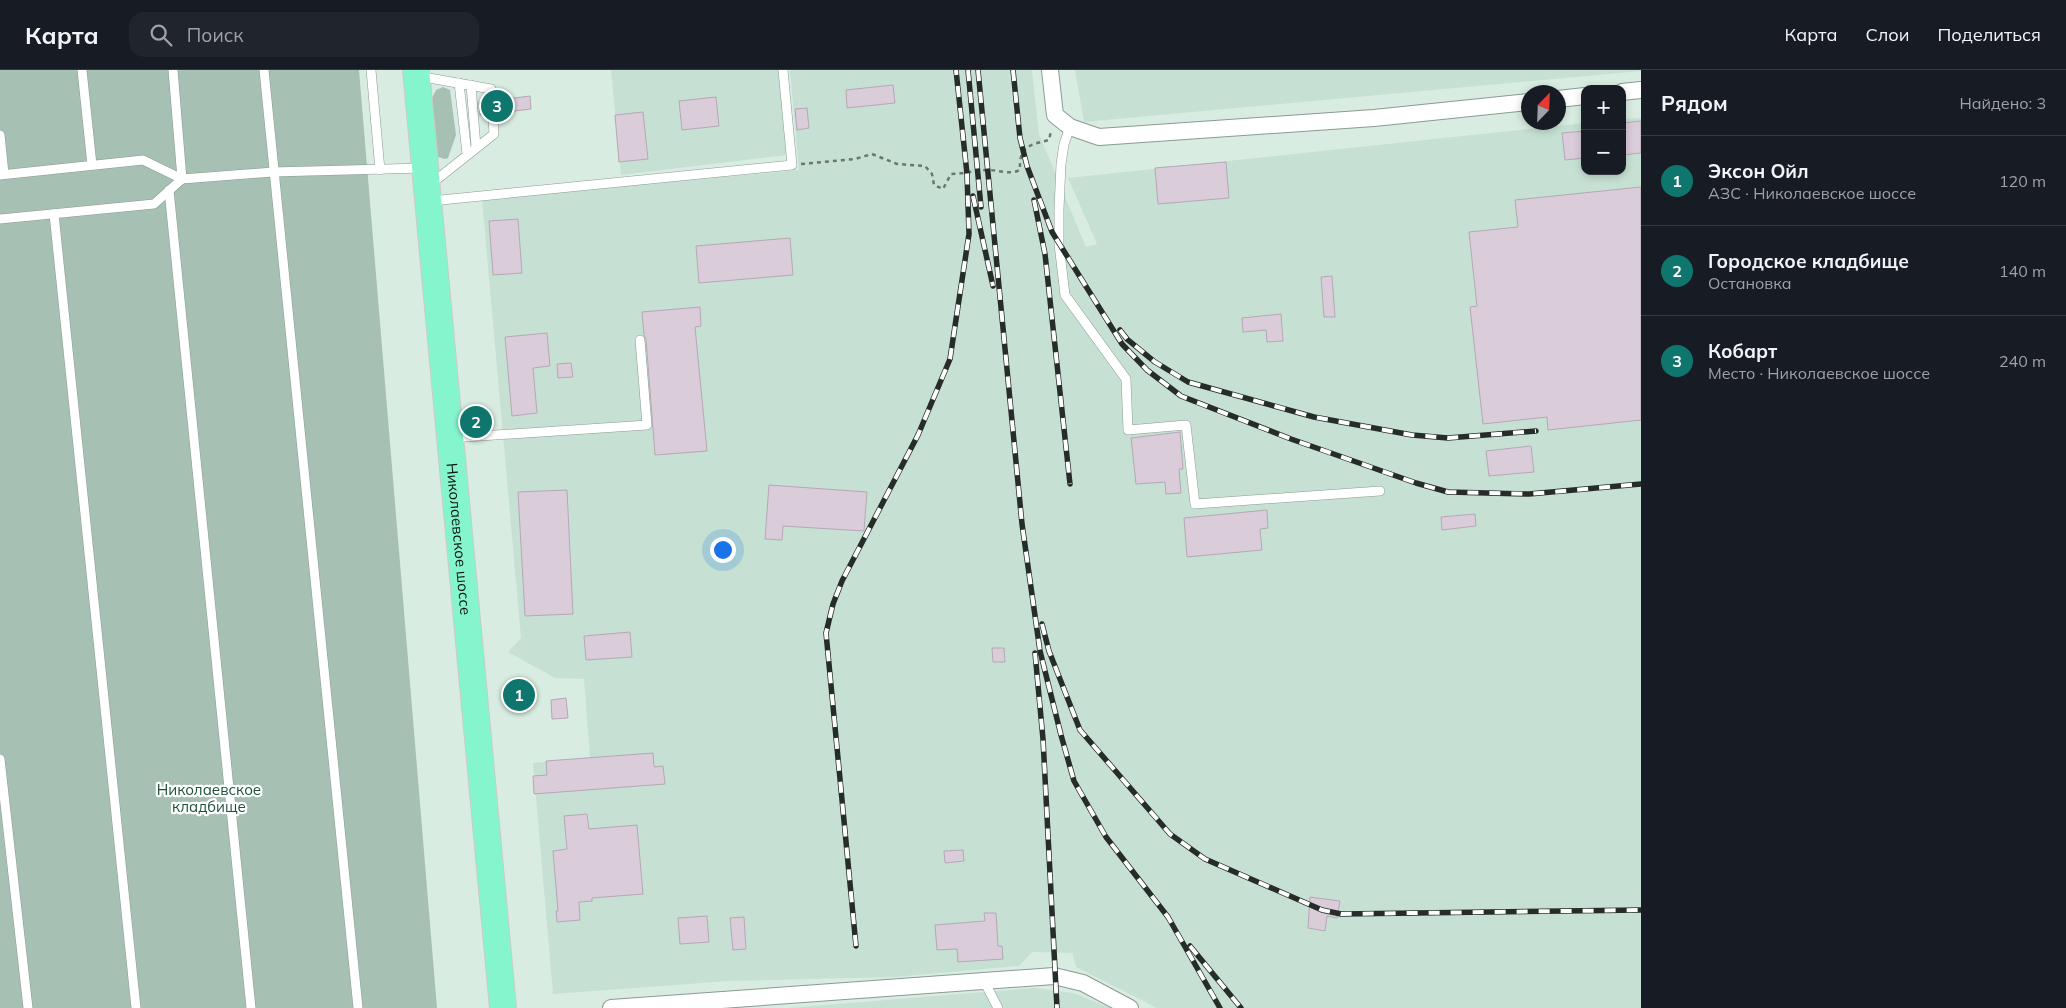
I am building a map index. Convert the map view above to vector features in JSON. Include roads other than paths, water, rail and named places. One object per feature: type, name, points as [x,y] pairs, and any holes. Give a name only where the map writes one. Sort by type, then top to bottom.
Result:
[{"type":"main road","name":"Николаевское шоссе","points":[[416,73],[502,1008]]},
{"type":"street","points":[[1050,70],[1055,115],[1070,127],[1099,138],[1374,118],[1521,103]]},
{"type":"street","points":[[1626,92],[1641,90]]},
{"type":"street","points":[[1566,98],[1581,96]]},
{"type":"street","points":[[611,1008],[1054,976],[1083,983],[1130,1008]]},
{"type":"lane","points":[[82,70],[92,165]]},
{"type":"lane","points":[[173,70],[182,179]]},
{"type":"lane","points":[[264,70],[358,1008]]},
{"type":"lane","points":[[371,70],[380,170]]},
{"type":"lane","points":[[0,135],[2,175],[143,160],[182,179],[274,172],[380,170],[427,186],[792,164],[783,70]]},
{"type":"lane","points":[[416,73],[490,89],[493,116],[494,134],[427,186]]},
{"type":"lane","points":[[459,83],[468,154]]},
{"type":"lane","points":[[471,85],[476,147]]},
{"type":"lane","points":[[1070,127],[1064,144],[1061,164],[1059,209],[1059,244],[1065,295],[1126,379],[1128,430],[1186,425],[1195,504],[1380,491]]},
{"type":"lane","points":[[0,219],[154,204],[182,179]]},
{"type":"lane","points":[[169,190],[252,1008]]},
{"type":"lane","points":[[54,214],[136,1008]]},
{"type":"lane","points":[[451,438],[647,425],[640,340]]},
{"type":"lane","points":[[0,759],[28,1008]]},
{"type":"lane","points":[[984,981],[998,1008]]},
{"type":"railway","points":[[856,946],[826,633],[833,604],[842,581],[918,435],[950,359],[969,234],[967,174],[956,70]]},
{"type":"railway","points":[[968,70],[981,207]]},
{"type":"railway","points":[[978,70],[1022,524],[1040,651],[1061,735],[1074,781],[1106,837],[1168,917],[1220,1008]]},
{"type":"railway","points":[[1013,70],[1020,138],[1027,166],[1052,232],[1122,344],[1147,370],[1181,396],[1291,439],[1416,483],[1448,492],[1529,494],[1641,484]]},
{"type":"railway","points":[[973,196],[993,286]]},
{"type":"railway","points":[[1034,200],[1045,254],[1070,484]]},
{"type":"railway","points":[[1120,330],[1127,339],[1155,362],[1188,382],[1314,417],[1412,435],[1448,438],[1536,431]]},
{"type":"railway","points":[[1042,624],[1049,651],[1080,730],[1170,834],[1205,859],[1322,910],[1341,914],[1641,910]]},
{"type":"railway","points":[[1035,653],[1043,739],[1057,1008]]},
{"type":"railway","points":[[1190,946],[1241,1008]]},
{"type":"place","name":"Кобарт","points":[[497,106]]},
{"type":"place","name":"Городское кладбище","points":[[476,422]]},
{"type":"place","name":"Эксон Ойл","points":[[519,695]]},
{"type":"park label","name":"Николаевское кладбище","points":[[209,798]]}]
